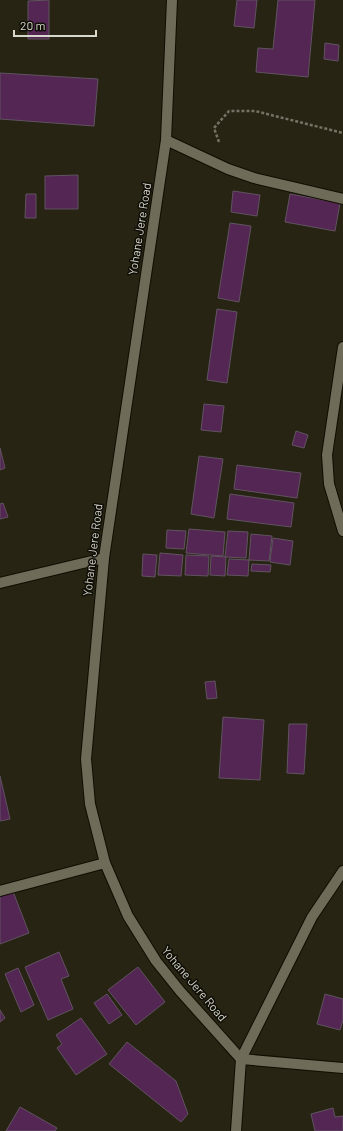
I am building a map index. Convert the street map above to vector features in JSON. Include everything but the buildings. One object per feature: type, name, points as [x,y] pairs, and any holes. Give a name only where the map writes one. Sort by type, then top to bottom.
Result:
[{"type":"street","name":"Yohane Jere Road","points":[[172,0],[166,140],[104,558],[86,759],[90,804],[105,863],[128,916],[156,961],[180,991],[241,1059]]},
{"type":"street","points":[[166,140],[228,169],[254,178],[343,199]]},
{"type":"street","points":[[343,347],[326,455],[329,484],[343,531]]},
{"type":"street","points":[[0,583],[104,558]]},
{"type":"street","points":[[0,891],[105,863]]},
{"type":"street","points":[[236,1131],[241,1059],[312,917],[343,871]]},
{"type":"street","points":[[241,1059],[343,1068]]},
{"type":"path","points":[[228,169],[214,128],[229,111],[255,112],[343,133]]}]
